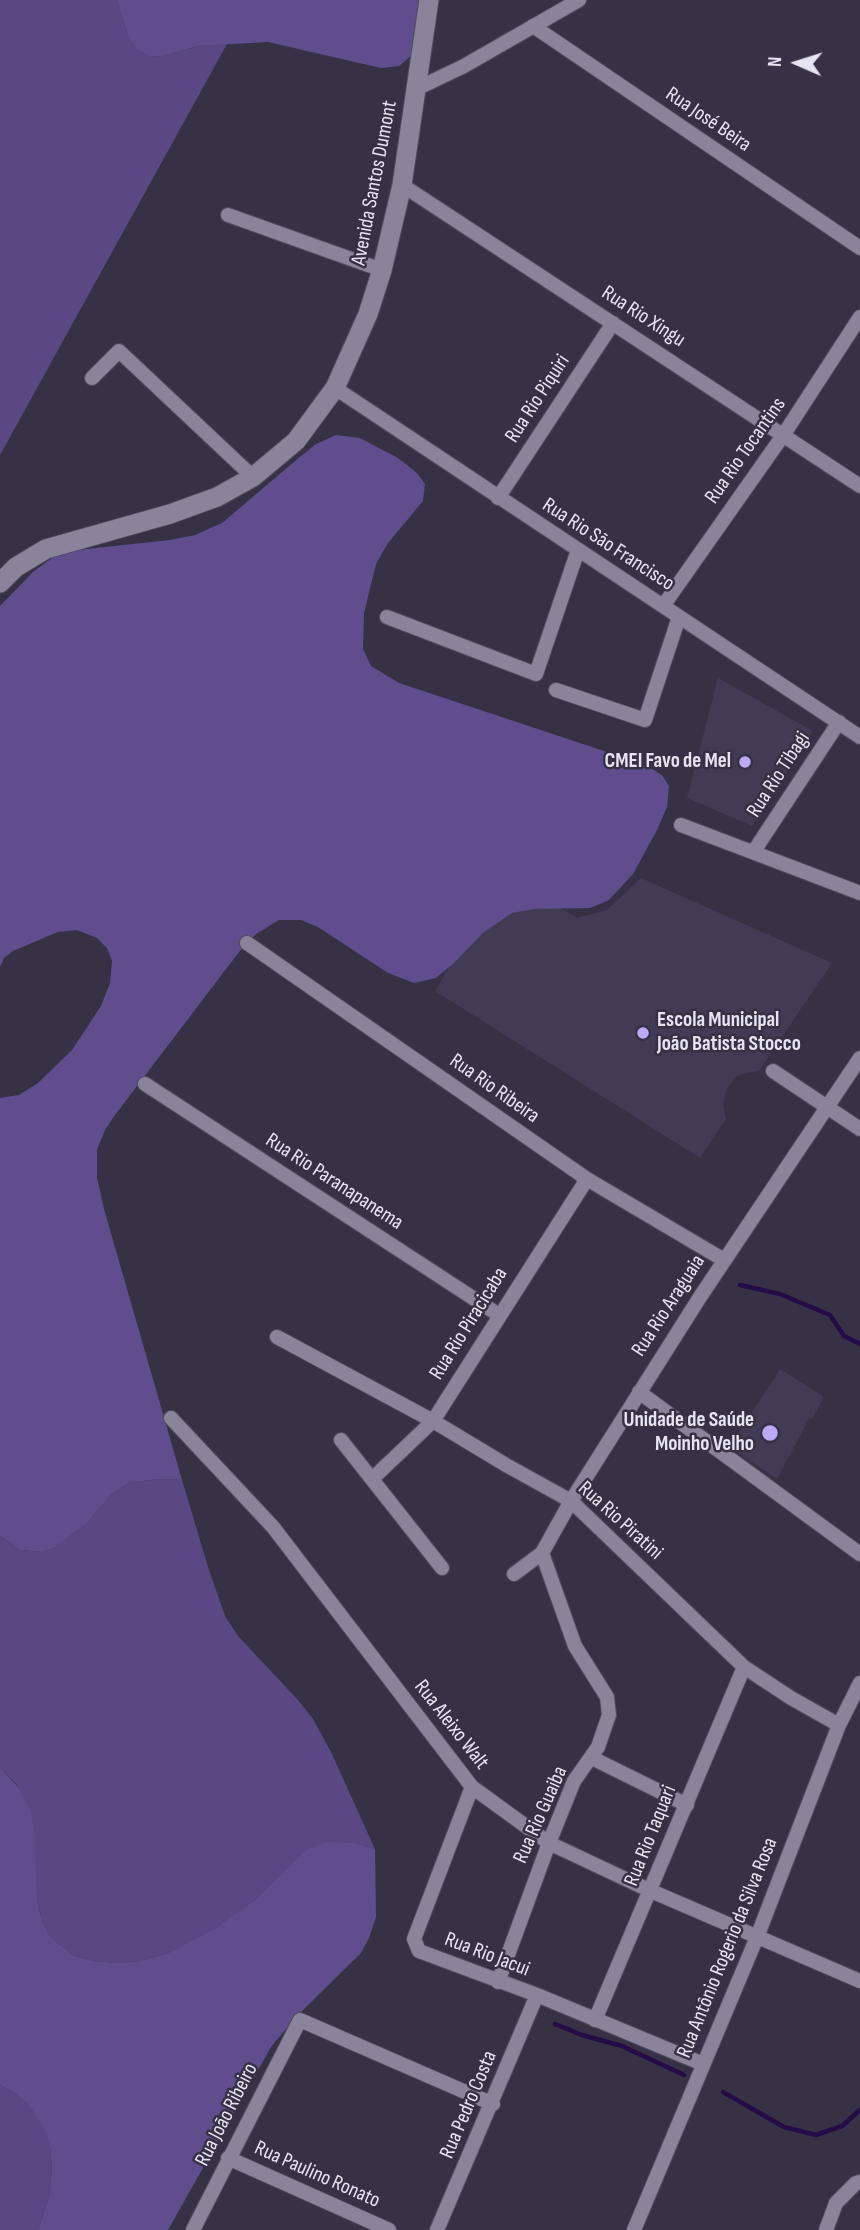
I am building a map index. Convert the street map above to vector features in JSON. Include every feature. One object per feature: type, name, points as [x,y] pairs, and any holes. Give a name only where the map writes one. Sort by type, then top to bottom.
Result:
[{"type":"street","name":"Avenida Santos Dumont","points":[[0,583],[16,567],[46,549],[170,514],[217,497],[253,477],[296,441],[335,388],[368,314],[383,270],[402,185],[429,0]]},
{"type":"street","points":[[416,89],[464,66],[579,0]]},
{"type":"street","name":"Rua José Beira","points":[[533,26],[860,248]]},
{"type":"street","name":"Rua Rio Xingu","points":[[402,185],[860,486]]},
{"type":"street","points":[[228,215],[383,270]]},
{"type":"street","name":"Rua Rio Tocantins","points":[[663,606],[784,434],[860,317]]},
{"type":"street","name":"Rua Rio Piquiri","points":[[498,498],[613,323]]},
{"type":"street","points":[[92,377],[119,351],[253,477]]},
{"type":"street","name":"Rua Rio São Francisco","points":[[335,388],[860,737]]},
{"type":"street","points":[[387,617],[536,674],[578,550]]},
{"type":"street","points":[[556,690],[645,720],[679,617]]},
{"type":"street","name":"Rua Rio Tibagi","points":[[754,851],[839,722]]},
{"type":"street","points":[[681,825],[860,893]]},
{"type":"street","name":"Rua Rio Ribeira","points":[[247,943],[587,1179],[724,1260]]},
{"type":"street","name":"Rua Rio Araguaia","points":[[514,1574],[542,1553],[639,1392],[860,1058]]},
{"type":"street","points":[[773,1071],[860,1129]]},
{"type":"street","name":"Rua Rio Paranapanema","points":[[145,1084],[499,1315]]},
{"type":"street","name":"Rua Rio Piracicaba","points":[[372,1479],[433,1421],[587,1179]]},
{"type":"street","name":"Rua Rio Piratini","points":[[277,1337],[433,1421],[571,1501],[744,1667],[839,1725]]},
{"type":"street","points":[[639,1392],[860,1555]]},
{"type":"street","name":"Rua Aleixo Walt","points":[[171,1418],[273,1527],[472,1787],[549,1843],[757,1937],[858,1975]]},
{"type":"street","points":[[341,1440],[442,1568]]},
{"type":"street","name":"Rua Rio Guaiba","points":[[498,1982],[574,1781],[592,1758],[607,1726],[609,1715],[607,1697],[575,1646],[542,1553]]},
{"type":"street","name":"Rua Rio Taquari","points":[[595,2020],[744,1667]]},
{"type":"street","name":"Rua Antônio Rogerio da Silva Rosa","points":[[634,2230],[757,1937],[839,1725],[859,1687]]},
{"type":"street","points":[[592,1758],[687,1805]]},
{"type":"street","name":"Rua Rio Jacui","points":[[472,1787],[414,1939],[419,1951],[703,2064]]},
{"type":"street","name":"Rua Pedro Costa","points":[[437,2230],[537,1996]]},
{"type":"street","name":"Rua João Ribeiro","points":[[193,2230],[300,2020],[493,2104]]},
{"type":"street","name":"Rua Paulino Ronato","points":[[228,2158],[389,2230]]},
{"type":"street","points":[[826,2230],[836,2203],[858,2182]]},
{"type":"shaded area","points":[[0,0],[117,0],[128,37],[151,57],[199,46],[227,44],[0,455]]},
{"type":"shaded area","points":[[117,0],[434,0],[413,54],[399,66],[381,68],[268,42],[199,46],[151,57],[137,49],[128,37]]},
{"type":"shaded area","points":[[336,435],[360,438],[398,458],[417,473],[425,484],[423,501],[388,543],[376,564],[364,613],[363,649],[371,666],[399,683],[643,764],[662,775],[669,786],[667,807],[633,874],[609,900],[590,908],[534,909],[512,913],[484,932],[436,978],[414,983],[388,973],[318,927],[301,920],[279,920],[256,934],[239,952],[115,1115],[97,1150],[97,1178],[104,1209],[182,1480],[158,1479],[129,1483],[111,1495],[85,1525],[54,1548],[43,1552],[20,1550],[0,1536],[0,1098],[19,1095],[38,1083],[72,1050],[101,1006],[110,983],[112,961],[107,948],[97,938],[77,930],[58,932],[13,951],[4,958],[0,967],[0,606],[33,572],[52,558],[68,551],[170,540],[195,535],[222,523],[316,444]]},
{"type":"shaded area","name":"CMEI Favo de Mel","points":[[718,678],[813,731],[752,826],[687,798]]},
{"type":"shaded area","name":"Escola Municipal João Batista Stocco","points":[[504,875],[577,918],[607,910],[641,878],[832,963],[759,1071],[736,1077],[730,1085],[723,1105],[726,1119],[700,1158],[435,991]]},
{"type":"shaded area","name":"Unidade de Saúde Moinho Velho","points":[[780,1369],[824,1397],[777,1479],[729,1447]]},
{"type":"shaded area","points":[[158,1479],[182,1480],[225,1616],[238,1636],[313,1719],[375,1849],[357,1843],[306,1850],[255,1900],[217,1928],[168,1953],[140,1961],[94,1961],[72,1955],[49,1935],[37,1900],[18,1786],[0,1767],[0,1536],[20,1550],[43,1552],[54,1548],[85,1525],[111,1495],[129,1483]]},
{"type":"shaded area","points":[[0,1767],[18,1787],[29,1807],[34,1828],[37,1900],[49,1935],[72,1955],[94,1961],[140,1961],[168,1953],[216,1928],[255,1900],[306,1850],[327,1842],[357,1843],[375,1849],[376,1917],[361,1953],[295,2018],[271,2047],[168,2230],[38,2230],[49,2197],[52,2169],[50,2147],[44,2128],[29,2105],[0,2085]]},
{"type":"shaded area","points":[[0,2085],[29,2105],[45,2128],[50,2147],[52,2169],[49,2197],[38,2230],[0,2230]]},
{"type":"waterway","points":[[740,1285],[780,1294],[830,1315],[844,1336],[860,1344]]},
{"type":"waterway","points":[[555,2024],[622,2046],[684,2075]]},
{"type":"waterway","points":[[723,2092],[784,2127],[816,2135],[842,2126],[860,2110]]},
{"type":"place","name":"CMEI Favo de Mel","points":[[745,762]]},
{"type":"place","name":"Escola Municipal João Batista Stocco","points":[[643,1033]]},
{"type":"place","name":"Unidade de Saúde Moinho Velho","points":[[770,1433]]}]
